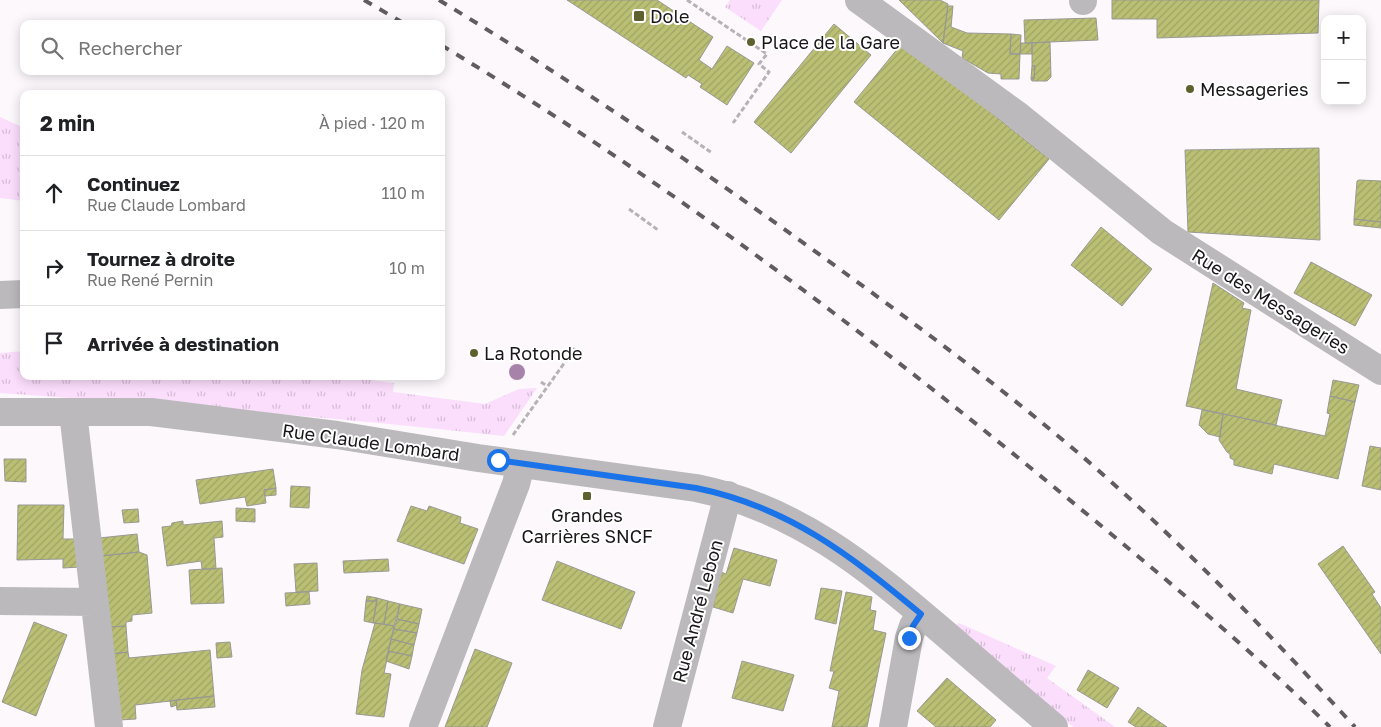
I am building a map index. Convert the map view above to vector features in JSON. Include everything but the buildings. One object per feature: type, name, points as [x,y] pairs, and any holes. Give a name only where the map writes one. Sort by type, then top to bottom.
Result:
[{"type":"street","name":"Rue des Messageries","points":[[859,0],[1016,114],[1162,232],[1381,371]]},
{"type":"street","points":[[0,295],[20,294]]},
{"type":"street","name":"Rue Claude Lombard","points":[[0,412],[151,412],[337,435],[521,464],[696,488],[728,495],[767,509],[821,538],[867,569],[1054,727]]},
{"type":"street","points":[[73,412],[109,727]]},
{"type":"street","points":[[423,727],[516,484],[521,464]]},
{"type":"street","name":"Rue André Lebon","points":[[667,727],[728,495]]},
{"type":"street","points":[[0,601],[95,602]]},
{"type":"street","points":[[893,727],[909,638],[913,626],[921,614]]},
{"type":"path","points":[[687,0],[768,54],[759,64],[769,72],[733,123]]},
{"type":"path","points":[[682,132],[712,153]]},
{"type":"path","points":[[629,209],[658,230]]},
{"type":"path","points":[[512,437],[575,348]]},
{"type":"path","points":[[541,382],[547,386]]},
{"type":"green space","points":[[730,0],[782,0],[761,31],[725,7]]},
{"type":"green space","points":[[0,117],[20,126],[20,200],[0,198]]},
{"type":"green space","points":[[20,351],[20,380],[370,380],[394,383],[393,392],[485,404],[519,389],[537,388],[504,436],[315,417],[0,393],[0,353]]},
{"type":"green space","points":[[959,623],[1056,666],[1047,678],[1115,727],[1073,727],[954,627]]},
{"type":"railway","points":[[364,0],[398,20]]},
{"type":"railway","points":[[439,0],[594,98],[746,202],[906,318],[1025,409],[1083,457],[1154,521],[1257,622],[1355,727]]},
{"type":"railway","points":[[445,47],[595,142],[744,247],[890,356],[1032,469],[1184,595],[1330,727]]},
{"type":"place","name":"Dole","points":[[639,16]]},
{"type":"place","name":"Place de la Gare","points":[[751,42]]},
{"type":"place","name":"Messageries","points":[[1190,89]]},
{"type":"place","name":"La Rotonde","points":[[474,353]]},
{"type":"place","name":"Grandes Carrières SNCF","points":[[587,496]]},
{"type":"route","points":[[498,460],[696,488],[728,495],[760,506],[804,528],[834,546],[867,569],[921,614],[913,626],[909,638]]}]
